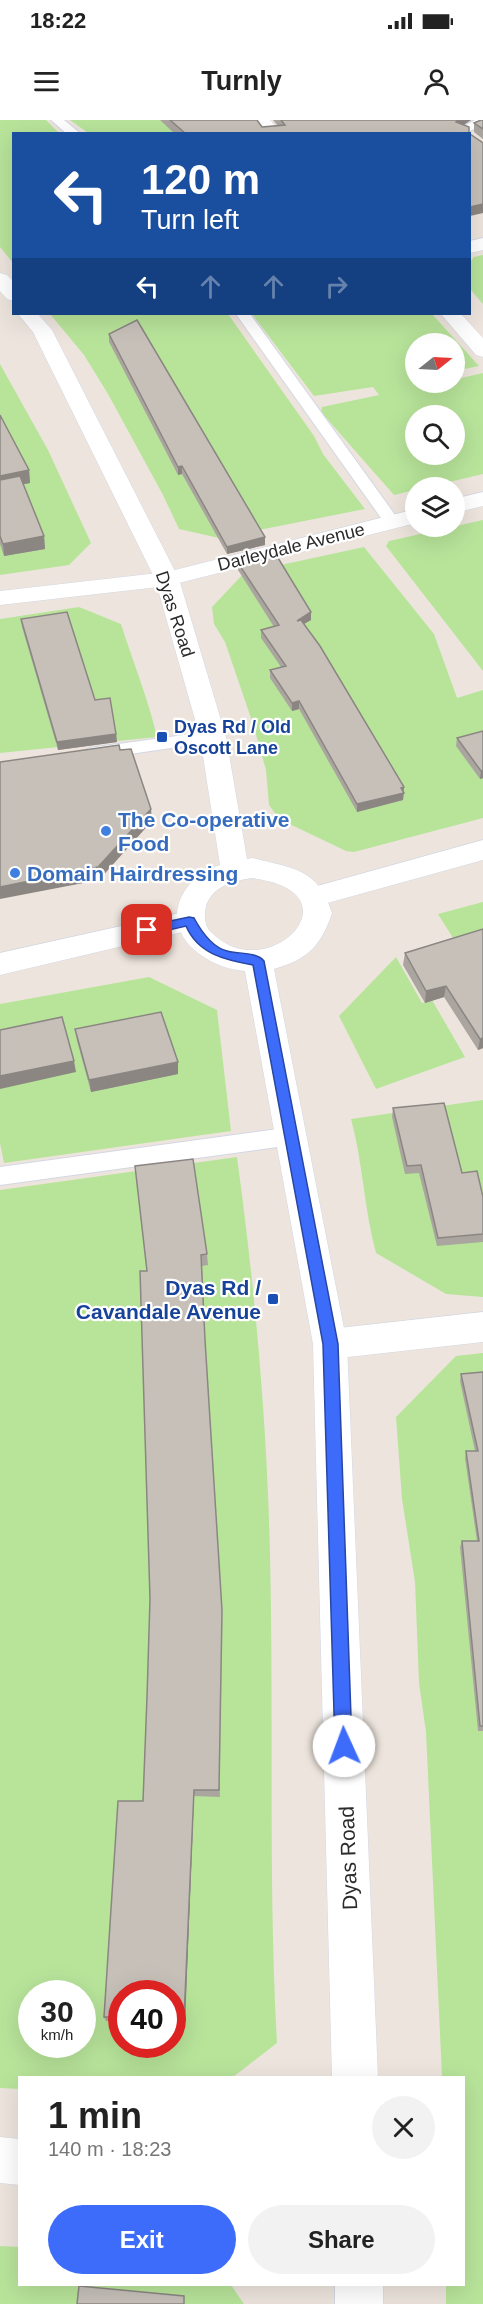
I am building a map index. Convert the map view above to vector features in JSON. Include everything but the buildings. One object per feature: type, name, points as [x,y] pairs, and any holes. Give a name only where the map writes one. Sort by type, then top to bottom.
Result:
[{"type":"street","points":[[260,120],[273,132]]},
{"type":"street","points":[[0,279],[12,294]]},
{"type":"street","name":"Dyas Road","points":[[29,315],[42,330],[167,579],[213,737],[235,870]]},
{"type":"street","points":[[452,315],[483,351]]},
{"type":"street","points":[[465,503],[483,499]]},
{"type":"street","name":"Darleydale Avenue","points":[[0,598],[167,579],[405,519]]},
{"type":"street","points":[[313,897],[483,850]]},
{"type":"street","points":[[235,870],[272,870],[303,885],[313,897],[318,911],[317,925],[309,939],[296,950],[279,957],[258,961],[221,954],[195,934],[189,921],[190,908],[195,895],[205,884],[235,870]]},
{"type":"street","points":[[0,964],[189,921]]},
{"type":"street","name":"Dyas Road","points":[[258,961],[330,1344],[355,2076]]},
{"type":"street","points":[[330,1344],[483,1327]]},
{"type":"street","points":[[0,2160],[18,2162]]},
{"type":"street","points":[[359,2286],[359,2304]]},
{"type":"lane","points":[[57,120],[72,132]]},
{"type":"lane","points":[[450,120],[464,132]]},
{"type":"lane","points":[[471,134],[483,121]]},
{"type":"lane","points":[[244,315],[392,522]]},
{"type":"lane","points":[[67,757],[213,737]]},
{"type":"lane","points":[[0,1176],[291,1136]]},
{"type":"green space","points":[[0,120],[46,120],[58,132],[12,132],[12,262],[0,247]]},
{"type":"green space","points":[[70,120],[232,120],[247,132],[87,132]]},
{"type":"green space","points":[[483,255],[483,304],[471,290],[471,261],[474,257]]},
{"type":"green space","points":[[51,315],[229,315],[314,436],[323,454],[365,509],[219,538],[179,529],[108,394],[84,355]]},
{"type":"green space","points":[[253,315],[433,315],[449,333],[405,333],[405,393],[465,393],[465,377],[483,373],[483,474],[465,478],[405,477],[405,492],[394,495],[321,412],[322,407],[379,395],[373,387],[314,396]]},
{"type":"green space","points":[[465,351],[479,366],[465,369]]},
{"type":"green space","points":[[0,364],[48,450],[91,543],[69,565],[0,575]]},
{"type":"green space","points":[[483,520],[483,671],[386,546],[389,541],[407,537],[465,537],[465,524]]},
{"type":"green space","points":[[364,547],[434,634],[457,698],[483,690],[483,818],[354,852],[346,851],[279,819],[269,805],[266,770],[253,724],[225,642],[214,624],[212,607],[244,573]]},
{"type":"green space","points":[[79,607],[121,624],[157,737],[0,753],[0,619]]},
{"type":"green space","points":[[483,902],[483,986],[438,914]]},
{"type":"green space","points":[[396,957],[422,1003],[432,1000],[465,1057],[376,1089],[339,1016]]},
{"type":"green space","points":[[149,977],[217,1010],[231,1131],[4,1163],[0,1143],[0,1004]]},
{"type":"green space","points":[[483,1100],[483,1297],[446,1294],[376,1253],[351,1119]]},
{"type":"green space","points":[[237,1157],[259,1356],[266,1455],[271,1615],[272,1860],[277,2043],[234,2076],[18,2076],[18,2089],[0,2088],[0,1190]]},
{"type":"green space","points":[[483,1353],[483,2304],[446,2304],[446,2286],[465,2286],[465,2076],[442,2076],[426,1732],[419,1683],[415,1582],[402,1499],[396,1417],[456,1356]]},
{"type":"green space","points":[[0,2246],[18,2247],[18,2286],[232,2286],[244,2304],[0,2304]]},
{"type":"place","name":"Dyas Rd / Old Oscott Lane","points":[[162,737]]},
{"type":"place","name":"The Co-operative Food","points":[[106,831]]},
{"type":"place","name":"Domain Hairdressing","points":[[15,873]]},
{"type":"place","name":"Dyas Rd / Cavandale Avenue","points":[[273,1299]]},
{"type":"route","points":[[147,930],[189,921],[195,934],[206,945],[221,954],[239,960],[258,961],[330,1344],[344,1746]]}]
